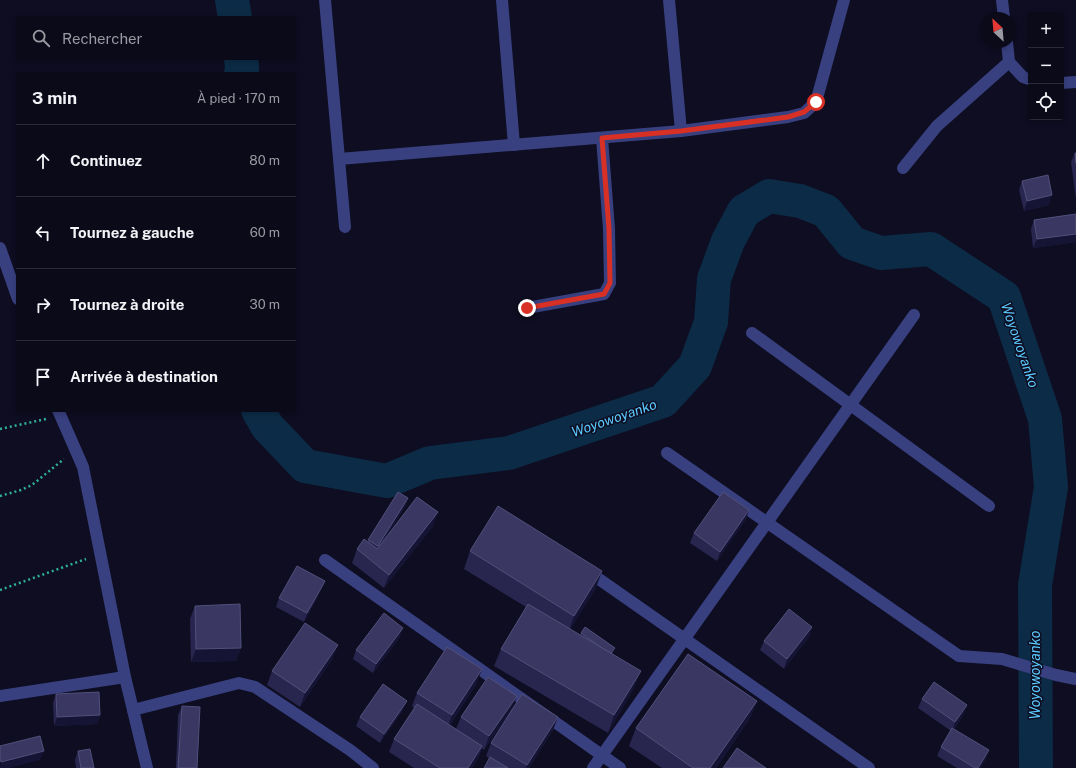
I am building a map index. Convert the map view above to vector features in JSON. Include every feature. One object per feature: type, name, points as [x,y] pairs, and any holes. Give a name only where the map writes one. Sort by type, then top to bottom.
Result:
[{"type":"street","points":[[324,0],[346,227]]},
{"type":"street","points":[[502,0],[514,145]]},
{"type":"street","points":[[669,0],[681,131]]},
{"type":"street","points":[[339,159],[681,131],[788,117],[804,112],[816,102],[844,0]]},
{"type":"street","points":[[1002,0],[1003,12]]},
{"type":"street","points":[[1008,48],[1009,62],[1023,77],[1028,79]]},
{"type":"street","points":[[903,168],[937,126],[1009,62]]},
{"type":"street","points":[[1064,83],[1076,82]]},
{"type":"street","points":[[527,308],[604,294],[610,283],[609,229],[602,138]]},
{"type":"street","points":[[0,248],[16,292]]},
{"type":"street","points":[[593,768],[914,315]]},
{"type":"street","points":[[752,333],[989,506]]},
{"type":"street","points":[[59,413],[83,467],[124,677],[147,768]]},
{"type":"street","points":[[667,453],[959,656],[1002,659],[1056,675],[1076,679]]},
{"type":"street","points":[[325,560],[620,768]]},
{"type":"street","points":[[577,564],[869,768]]},
{"type":"street","points":[[0,696],[124,677]]},
{"type":"street","points":[[133,710],[239,683],[255,687],[350,750],[373,768]]},
{"type":"path","points":[[0,429],[59,413]]},
{"type":"path","points":[[0,496],[32,485],[75,450]]},
{"type":"path","points":[[0,590],[100,555]]},
{"type":"building","points":[[1048,175],[1052,195],[1027,201],[1022,181]]},
{"type":"building","points":[[1076,214],[1076,234],[1037,239],[1034,220]]},
{"type":"building","points":[[398,492],[408,498],[378,546],[368,540]]},
{"type":"building","points":[[723,492],[749,510],[720,552],[694,533]]},
{"type":"building","points":[[417,497],[438,512],[389,575],[357,549],[364,539],[377,549]]},
{"type":"building","points":[[498,506],[602,571],[574,616],[470,551]]},
{"type":"building","points":[[297,566],[325,581],[307,613],[279,598]]},
{"type":"building","points":[[240,604],[241,648],[196,649],[195,606]]},
{"type":"building","points":[[528,604],[641,671],[614,715],[501,649]]},
{"type":"building","points":[[789,609],[812,627],[787,659],[764,641]]},
{"type":"building","points":[[384,613],[403,628],[376,664],[356,650]]},
{"type":"building","points":[[305,623],[338,645],[305,693],[272,671]]},
{"type":"building","points":[[585,627],[615,648],[611,653],[581,633]]},
{"type":"building","points":[[447,647],[482,669],[452,715],[417,693]]},
{"type":"building","points":[[688,654],[757,701],[710,768],[693,768],[636,728]]},
{"type":"building","points":[[488,677],[517,696],[489,736],[461,717]]},
{"type":"building","points":[[934,682],[967,705],[955,722],[922,699]]},
{"type":"building","points":[[383,684],[407,701],[384,734],[360,717]]},
{"type":"building","points":[[99,692],[100,715],[57,717],[56,694]]},
{"type":"building","points":[[522,694],[558,717],[527,765],[491,743]]},
{"type":"building","points":[[417,704],[482,746],[468,768],[440,768],[394,739]]},
{"type":"building","points":[[182,706],[200,707],[197,768],[178,768]]},
{"type":"building","points":[[952,728],[989,750],[978,768],[975,768],[941,747]]},
{"type":"building","points":[[40,736],[44,751],[1,762],[0,746]]},
{"type":"building","points":[[737,748],[766,768],[723,768]]},
{"type":"building","points":[[90,749],[94,768],[81,768],[78,751]]},
{"type":"building","points":[[490,757],[508,768],[484,768]]},
{"type":"waterway","name":"Woyowoyanko","points":[[232,0],[235,16]]},
{"type":"waterway","name":"Woyowoyanko","points":[[241,60],[241,72]]},
{"type":"waterway","name":"Woyowoyanko","points":[[259,412],[267,426],[305,466],[387,481],[430,463],[509,453],[663,401],[695,366],[711,322],[714,279],[728,241],[744,211],[769,196],[800,201],[826,211],[852,243],[881,253],[931,249],[1004,297],[1045,419],[1051,487],[1035,585],[1036,768]]},
{"type":"route","points":[[527,308],[604,294],[610,283],[609,229],[602,138],[681,131],[788,117],[804,112],[816,102]]}]
